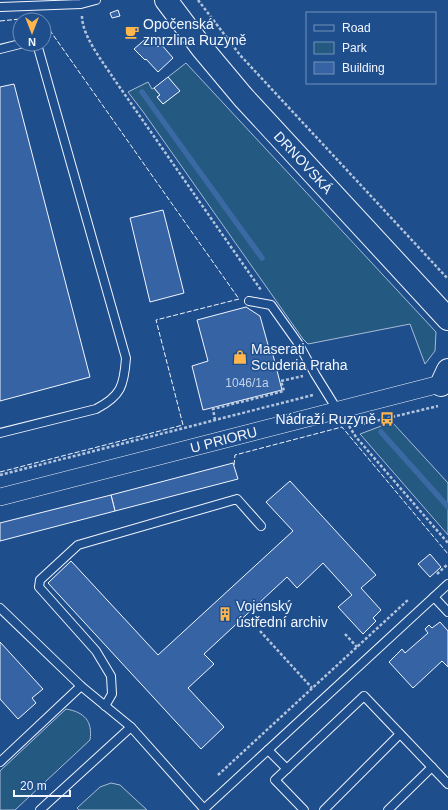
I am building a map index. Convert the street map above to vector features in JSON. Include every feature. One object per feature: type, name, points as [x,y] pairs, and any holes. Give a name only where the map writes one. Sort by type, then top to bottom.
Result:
[{"type":"main road","name":"DRNOVSKÁ","points":[[166,0],[202,48],[243,97],[448,319]]},
{"type":"street","name":"U PRIORU","points":[[0,497],[338,411],[444,386]]},
{"type":"lane","points":[[0,7],[82,4],[96,0]]},
{"type":"lane","points":[[0,49],[12,46]]},
{"type":"lane","points":[[0,433],[96,409],[109,402],[121,389],[125,373],[126,358],[39,52]]},
{"type":"lane","points":[[249,301],[271,305],[298,343],[338,411]]},
{"type":"lane","points":[[105,706],[112,694],[111,676],[96,651],[39,587],[40,580],[78,545],[237,499],[260,526]]},
{"type":"lane","points":[[0,608],[81,686],[131,727],[204,810],[448,584]]},
{"type":"lane","points":[[434,597],[448,612]]},
{"type":"lane","points":[[0,762],[81,686]]},
{"type":"lane","points":[[304,810],[275,780],[364,696],[448,784]]},
{"type":"lane","points":[[40,810],[131,727]]},
{"type":"lane","points":[[324,810],[400,734]]},
{"type":"lane","points":[[268,750],[287,769]]},
{"type":"lane","points":[[388,810],[432,767]]},
{"type":"path","points":[[198,0],[240,55],[448,280]]},
{"type":"path","points":[[82,4],[82,23],[92,44],[114,79],[271,305]]},
{"type":"path","points":[[215,420],[213,409],[284,391],[281,382],[315,374]]},
{"type":"path","points":[[359,425],[387,419],[444,386]]},
{"type":"path","points":[[0,475],[313,394],[329,396]]},
{"type":"path","points":[[338,411],[356,437],[448,543]]},
{"type":"path","points":[[437,574],[448,564]]},
{"type":"path","points":[[218,775],[414,595]]},
{"type":"path","points":[[260,631],[312,688]]},
{"type":"path","points":[[346,634],[357,647]]},
{"type":"green space","points":[[186,63],[436,332],[435,351],[425,364],[410,324],[308,344],[303,339],[128,92],[148,82],[152,89],[154,88],[160,95],[157,97],[163,104],[179,91],[168,77]]},
{"type":"green space","points":[[392,422],[448,483],[448,535],[360,434]]},
{"type":"green space","points":[[66,709],[78,712],[86,718],[91,733],[90,740],[15,810],[0,810],[0,771]]},
{"type":"green space","points":[[111,783],[120,785],[147,810],[79,810],[77,808],[100,787]]},
{"type":"building","points":[[118,10],[120,16],[112,18],[110,13]]},
{"type":"building","points":[[149,36],[158,47],[161,44],[173,58],[158,72],[134,49]]},
{"type":"building","points":[[168,77],[180,91],[163,104],[157,97],[160,95],[154,88]]},
{"type":"building","points":[[14,84],[90,377],[0,401],[0,87]]},
{"type":"building","points":[[163,210],[184,293],[150,302],[130,218]]},
{"type":"building","name":"Maserati Scuderia Praha","points":[[246,307],[260,316],[270,352],[272,351],[282,390],[203,410],[192,366],[208,361],[197,320]]},
{"type":"building","points":[[233,463],[238,479],[115,511],[111,495]]},
{"type":"building","name":"Vojenský ústřední archiv","points":[[290,481],[376,575],[361,588],[381,610],[373,618],[376,621],[363,634],[338,607],[352,595],[323,563],[297,588],[287,577],[204,654],[214,664],[188,688],[224,727],[201,749],[48,583],[71,561],[158,655],[293,531],[266,502]]},
{"type":"building","points":[[111,495],[115,511],[0,541],[0,523]]},
{"type":"building","points":[[430,554],[441,567],[430,577],[418,564]]},
{"type":"building","points":[[440,622],[448,631],[448,667],[442,661],[413,688],[389,662],[402,649],[405,653],[428,633],[425,629],[429,625],[432,628]]},
{"type":"building","points":[[0,642],[43,689],[32,698],[36,703],[18,719],[0,699]]},
{"type":"waterway","points":[[142,92],[262,258]]},
{"type":"waterway","points":[[381,432],[448,507]]},
{"type":"fence","points":[[0,21],[12,20]]},
{"type":"fence","points":[[0,472],[183,425],[156,320],[239,299],[52,33]]},
{"type":"fence","points":[[234,465],[235,455],[342,427],[448,554]]},
{"type":"place","name":"Opočenská zmrzlina Ruzyně","points":[[132,32]]},
{"type":"place","name":"Maserati Scuderia Praha","points":[[240,357]]},
{"type":"place","name":"Nádraží Ruzyně","points":[[387,419]]},
{"type":"place","name":"Vojenský ústřední archiv","points":[[225,614]]}]
